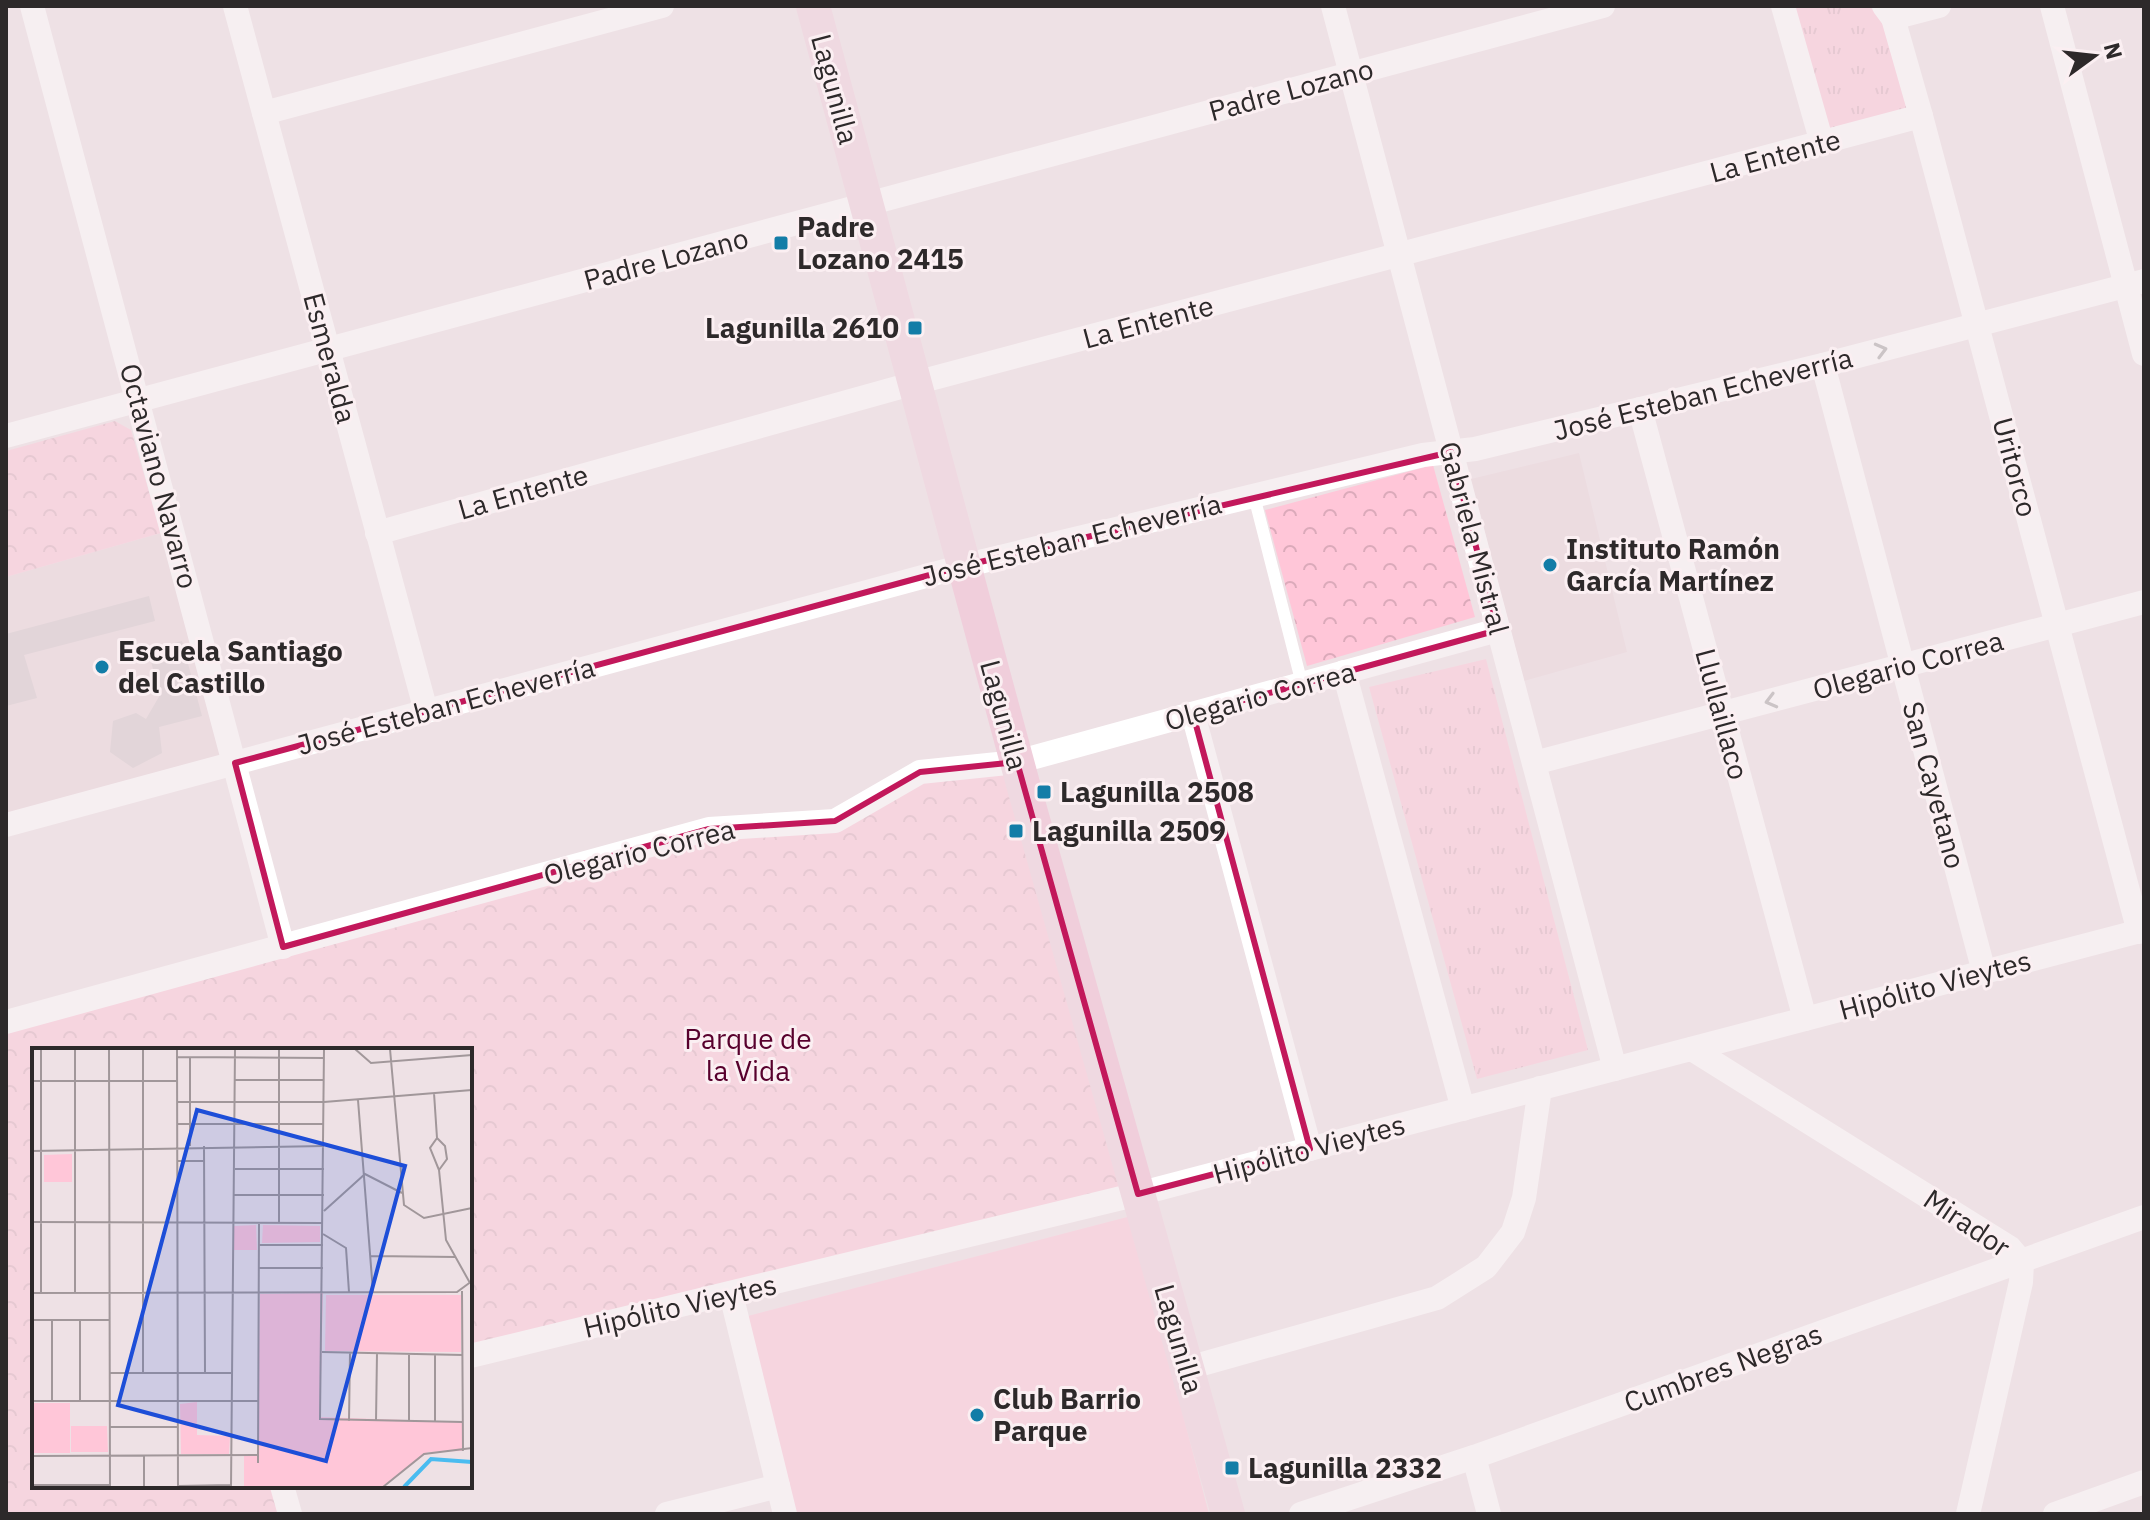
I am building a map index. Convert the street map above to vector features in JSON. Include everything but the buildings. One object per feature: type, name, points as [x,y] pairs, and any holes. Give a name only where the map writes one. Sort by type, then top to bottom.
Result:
[{"type":"main road","name":"Lagunilla","points":[[813,6],[963,566],[1228,1514]]},
{"type":"street","name":"Octaviano Navarro","points":[[32,6],[283,947]]},
{"type":"street","name":"Esmeralda","points":[[235,6],[426,711]]},
{"type":"street","points":[[264,113],[662,6]]},
{"type":"street","name":"Gabriela Mistral","points":[[1333,6],[1615,1069]]},
{"type":"street","name":"Padre Lozano","points":[[6,436],[1603,6]]},
{"type":"street","points":[[1783,6],[1822,143]]},
{"type":"street","points":[[1889,12],[1939,6]]},
{"type":"street","points":[[2052,6],[2135,283],[2144,354]]},
{"type":"street","name":"Uritorco","points":[[1889,12],[1921,116],[2142,931]]},
{"type":"street","name":"La Entente","points":[[377,533],[915,383],[1921,116]]},
{"type":"street","name":"José Esteban Echeverría","points":[[6,825],[963,566],[1254,496],[1475,449],[1823,365],[2135,283]]},
{"type":"street","name":"San Cayetano","points":[[1823,365],[1984,972]]},
{"type":"street","name":"Llullaillaco","points":[[1640,409],[1805,1019]]},
{"type":"street","name":"Olegario Correa","points":[[1534,763],[2144,602]]},
{"type":"street","name":"Olegario Correa","points":[[6,1022],[709,829],[835,821],[920,772],[1017,762],[1498,630]]},
{"type":"street","points":[[1344,672],[1463,1109]]},
{"type":"street","points":[[1193,714],[1310,1149]]},
{"type":"street","name":"Hipólito Vieytes","points":[[472,1356],[1138,1194],[2142,931]]},
{"type":"street","name":"Mirador","points":[[1692,1049],[2010,1248],[2022,1262],[2021,1282],[1968,1514]]},
{"type":"street","points":[[1188,1368],[1437,1298],[1486,1267],[1513,1232],[1524,1198],[1540,1088]]},
{"type":"street","name":"Cumbres Negras","points":[[1301,1514],[1474,1457],[2144,1217]]},
{"type":"street","points":[[731,1294],[785,1514]]},
{"type":"street","points":[[1474,1457],[1489,1514]]},
{"type":"street","points":[[2055,1514],[2144,1482]]},
{"type":"street","points":[[667,1514],[778,1486]]},
{"type":"street","points":[[283,1488],[290,1514]]},
{"type":"lane","points":[[1254,496],[1302,684]]},
{"type":"highlighted area","points":[[1451,452],[1498,630],[1193,714],[1310,1149],[1138,1194],[1017,762],[920,772],[835,821],[709,829],[283,947],[235,763],[963,566]]},
{"type":"shaded area","name":"Instituto Ramón García Martínez","points":[[1579,453],[1627,652],[1524,681],[1471,479]]},
{"type":"shaded area","name":"Escuela Santiago del Castillo","points":[[161,533],[223,758],[6,816],[6,577]]},
{"type":"green space","points":[[1792,6],[1870,6],[1887,30],[1910,111],[1828,134]]},
{"type":"green space","points":[[115,421],[131,430],[161,533],[6,577],[6,451]]},
{"type":"green space","points":[[1433,465],[1475,617],[1307,666],[1265,510]]},
{"type":"green space","points":[[1486,659],[1588,1050],[1477,1079],[1369,687]]},
{"type":"green space","name":"Parque de la Vida","points":[[1017,762],[1138,1194],[472,1356],[472,1048],[32,1048],[32,1488],[283,1488],[290,1514],[6,1514],[6,1022],[709,829],[813,825],[892,785]]},
{"type":"green space","name":"Club Barrio Parque","points":[[1131,1216],[1209,1514],[796,1514],[744,1317]]},
{"type":"place","name":"Padre Lozano 2415","points":[[781,243]]},
{"type":"place","name":"Lagunilla 2610","points":[[915,328]]},
{"type":"place","name":"Instituto Ramón García Martínez","points":[[1550,565]]},
{"type":"place","name":"Escuela Santiago del Castillo","points":[[102,667]]},
{"type":"place","name":"Lagunilla 2508","points":[[1044,792]]},
{"type":"place","name":"Lagunilla 2509","points":[[1016,831]]},
{"type":"place","name":"Club Barrio Parque","points":[[977,1415]]},
{"type":"place","name":"Lagunilla 2332","points":[[1232,1468]]}]
